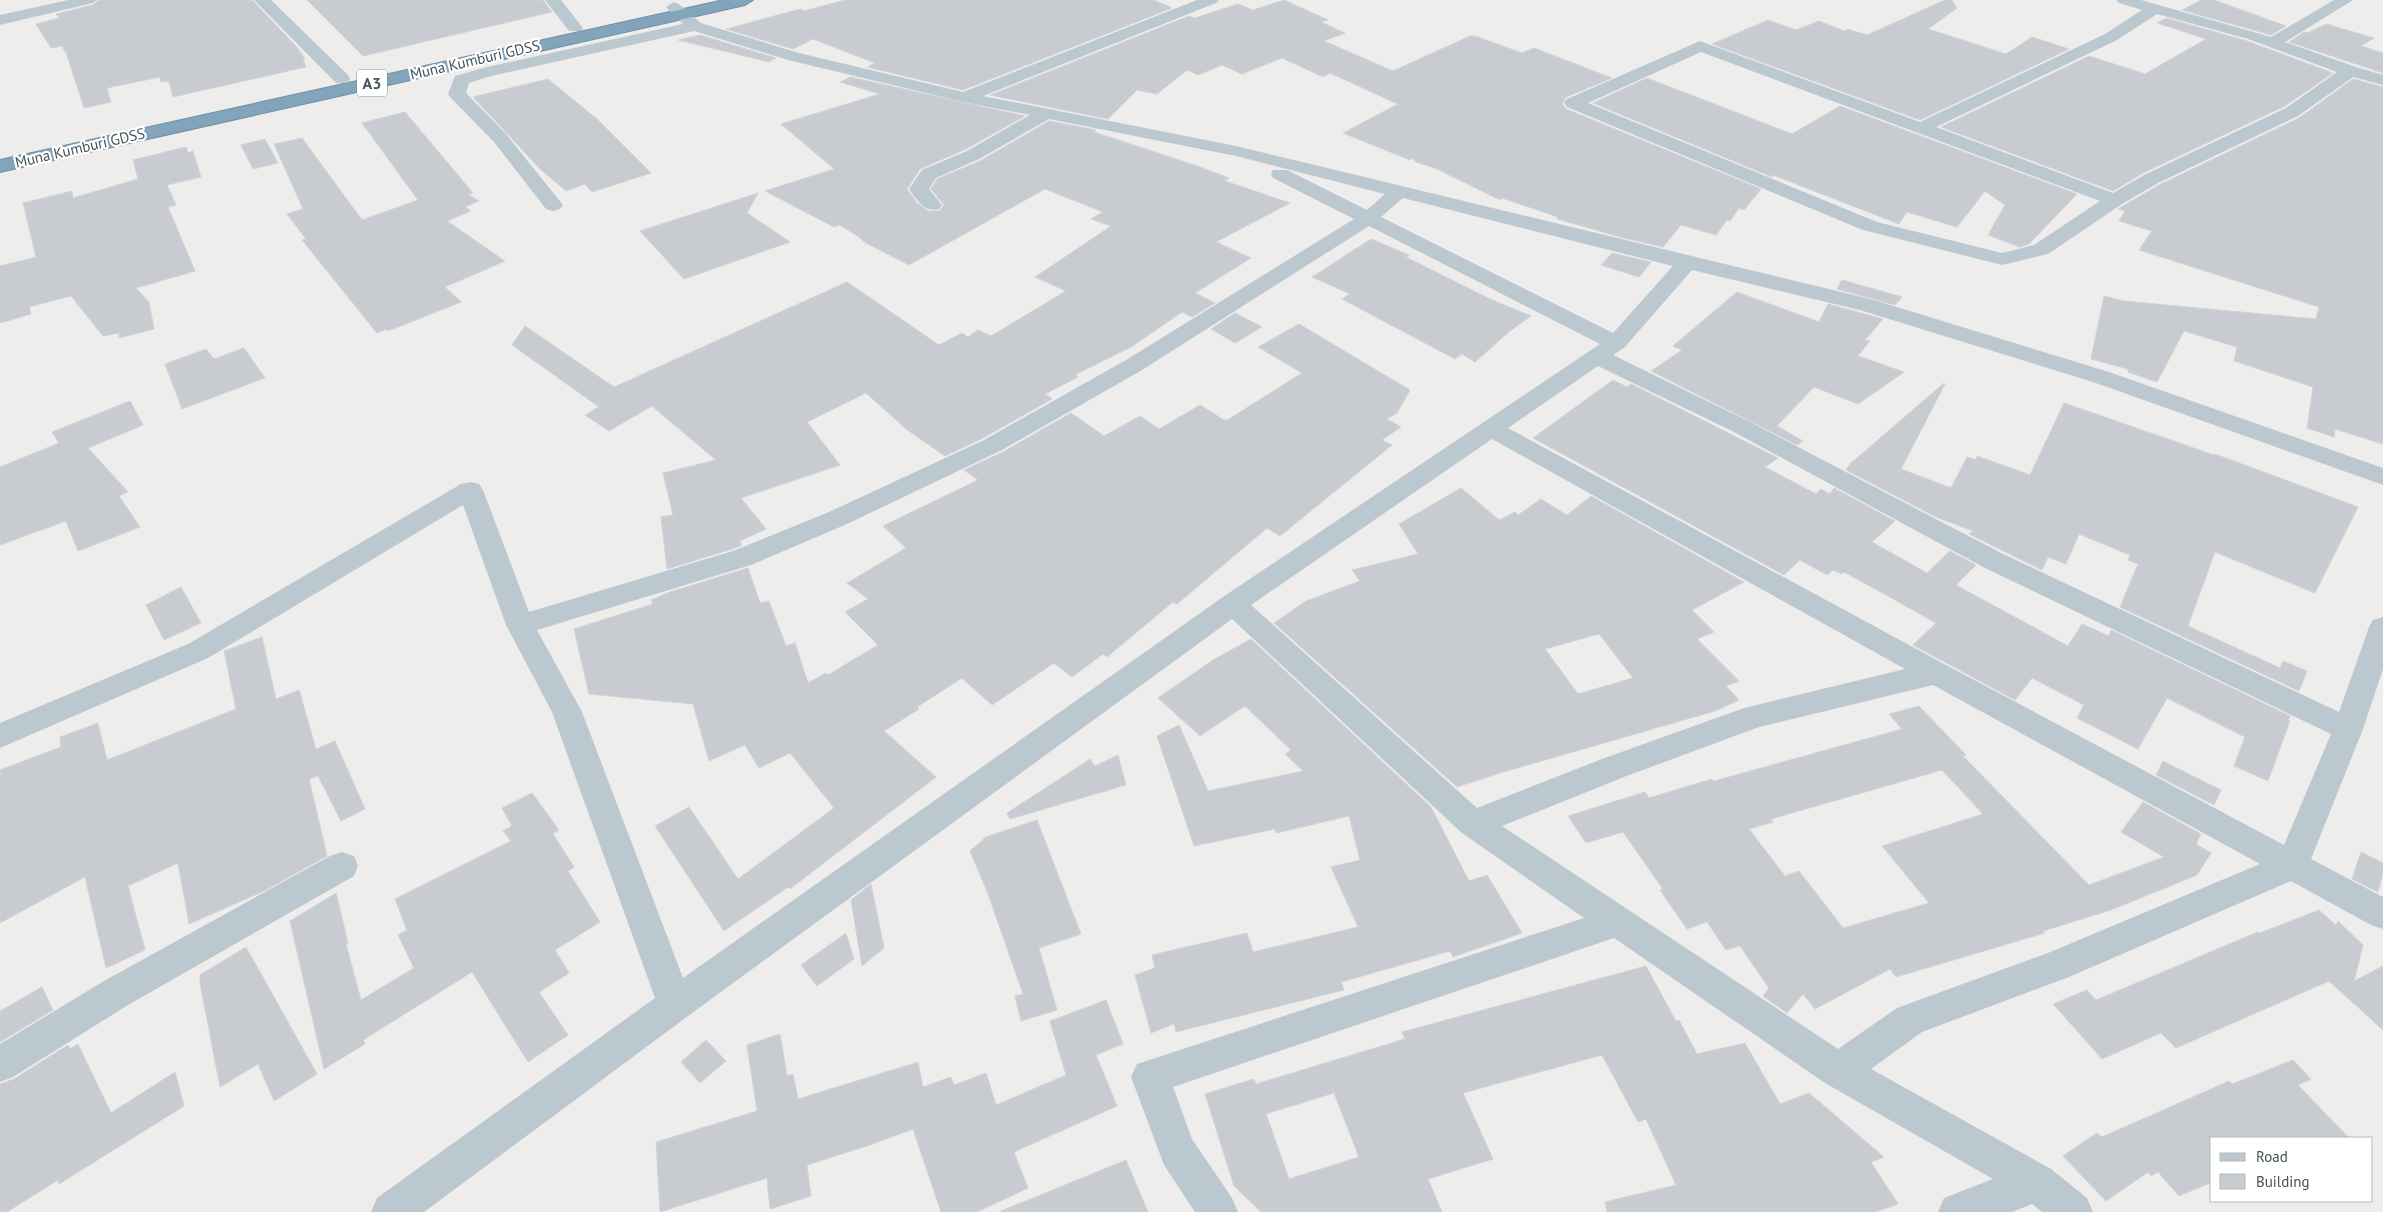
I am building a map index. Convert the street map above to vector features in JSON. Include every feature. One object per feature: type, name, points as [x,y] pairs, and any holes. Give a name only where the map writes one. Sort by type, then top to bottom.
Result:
[{"type":"highway","name":"Muna Kumburi GDSS","points":[[0,155],[575,28],[683,16],[705,0]]},
{"type":"highway","name":"Muna Kumburi GDSS","points":[[0,166],[683,16],[745,0]]},
{"type":"street","points":[[0,20],[88,0]]},
{"type":"street","points":[[553,0],[575,28]]},
{"type":"street","points":[[964,97],[1211,0]]},
{"type":"street","points":[[2124,0],[2272,43],[2350,71],[2383,80]]},
{"type":"street","points":[[2272,43],[2345,0]]},
{"type":"street","points":[[271,2],[342,79]]},
{"type":"street","points":[[1921,128],[2111,38],[2154,8]]},
{"type":"street","points":[[553,205],[500,138],[457,94],[461,80],[683,16],[794,57],[964,97],[1236,151],[1687,264],[1866,305],[2092,374],[2383,477]]},
{"type":"street","points":[[2115,200],[1700,46],[1573,103],[1870,226],[2002,259],[2041,250],[2115,200],[2151,179],[2292,112],[2350,71]]},
{"type":"street","points":[[932,205],[919,188],[928,174],[973,155],[1047,114]]},
{"type":"street","points":[[1236,151],[1369,218],[1742,427],[1994,560],[2348,729]]},
{"type":"street","points":[[520,625],[742,558],[838,518],[993,445],[1134,365],[1369,218],[1398,192]]},
{"type":"street","points":[[391,1212],[675,1004],[1232,604],[1606,350],[1687,264]]},
{"type":"street","points":[[1492,429],[1936,673],[2383,914]]},
{"type":"street","points":[[0,736],[198,651],[470,490],[520,625],[566,712],[675,1004]]},
{"type":"street","points":[[1232,604],[1473,824],[1838,1070],[2037,1183],[2073,1212]]},
{"type":"street","points":[[1838,1070],[1910,1020],[2057,966],[2292,864],[2348,729],[2383,627]]},
{"type":"street","points":[[1473,824],[1613,768],[1755,716],[1936,673]]},
{"type":"street","points":[[0,1064],[116,993],[342,866]]},
{"type":"street","points":[[1218,1212],[1178,1152],[1150,1077],[1617,922]]},
{"type":"street","points":[[1958,1212],[2037,1183]]},
{"type":"building","points":[[98,0],[252,0],[296,46],[305,59],[303,59],[306,67],[173,97],[169,81],[161,82],[160,77],[107,88],[111,102],[84,108],[66,52],[62,46],[51,48],[36,24],[59,18],[56,14],[93,5]]},
{"type":"building","points":[[307,0],[543,0],[552,12],[363,56]]},
{"type":"building","points":[[845,0],[1154,0],[1172,8],[963,90],[867,67],[875,63],[813,39],[793,49],[726,29],[800,9],[804,11]]},
{"type":"building","points":[[1284,0],[1328,20],[1321,22],[1345,33],[1324,41],[1393,71],[1470,36],[1475,36],[1522,53],[1534,48],[1612,78],[1566,97],[1562,104],[1566,109],[1761,189],[1744,210],[1739,208],[1730,221],[1727,220],[1716,235],[1681,225],[1663,247],[1624,238],[1557,219],[1558,217],[1502,198],[1500,200],[1435,168],[1416,162],[1413,158],[1410,160],[1343,133],[1398,104],[1330,73],[1323,77],[1282,58],[1242,74],[1222,65],[1198,75],[1187,70],[1157,94],[1137,90],[1108,119],[990,95],[1189,16],[1195,18],[1238,4],[1253,10]]},
{"type":"building","points":[[1945,0],[1952,0],[1957,8],[1928,29],[2006,54],[2032,37],[2069,49],[1920,120],[1712,44],[1768,20],[1796,30],[1819,21],[1844,31],[1847,29],[1867,35]]},
{"type":"building","points":[[2201,0],[2214,0],[2286,26],[2271,35],[2182,10]]},
{"type":"building","points":[[2166,18],[2247,41],[2333,73],[2285,106],[2143,173],[2113,191],[1941,127],[2089,56],[2145,74],[2206,39],[2157,23]]},
{"type":"building","points":[[2326,24],[2374,38],[2361,46],[2383,53],[2383,73],[2289,42],[2304,32],[2307,33]]},
{"type":"building","points":[[700,35],[776,58],[769,62],[678,40]]},
{"type":"building","points":[[850,77],[1025,116],[966,149],[920,169],[907,189],[917,203],[928,211],[939,211],[944,205],[931,189],[937,179],[980,161],[1049,121],[1096,130],[1094,132],[1200,167],[1229,178],[1225,181],[1290,203],[1216,242],[1251,258],[1195,293],[1215,303],[1192,317],[1182,312],[1131,347],[1075,375],[1078,377],[1045,394],[1052,399],[983,438],[945,456],[906,429],[866,393],[807,422],[840,465],[741,498],[766,529],[740,541],[741,546],[667,569],[661,517],[673,515],[663,473],[716,460],[652,406],[609,431],[585,415],[599,407],[512,345],[525,326],[614,387],[847,282],[939,345],[962,333],[968,337],[978,330],[991,336],[1066,291],[1035,277],[1111,226],[1091,219],[1103,212],[1045,189],[909,265],[864,242],[840,225],[834,227],[765,191],[834,169],[781,124],[880,94],[840,82]]},
{"type":"building","points":[[1647,78],[1792,134],[1840,106],[2077,194],[2029,244],[2020,247],[1988,235],[2005,205],[1985,191],[1957,227],[1907,212],[1899,224],[1773,175],[1772,177],[1593,103]]},
{"type":"building","points":[[548,79],[597,119],[651,173],[592,192],[585,184],[566,191],[540,169],[473,97]]},
{"type":"building","points":[[2353,79],[2383,87],[2383,444],[2335,429],[2334,437],[2307,428],[2313,387],[2234,361],[2237,347],[2184,331],[2157,382],[2128,372],[2128,369],[2091,359],[2104,296],[2124,301],[2316,319],[2319,307],[2139,250],[2152,231],[2119,221],[2125,211],[2118,209],[2159,185],[2299,118]]},
{"type":"building","points":[[405,112],[473,193],[468,194],[479,201],[465,207],[471,211],[447,221],[505,261],[445,287],[461,302],[388,331],[386,329],[377,333],[302,240],[306,239],[287,214],[303,209],[274,144],[302,138],[362,220],[418,200],[362,123]]},
{"type":"building","points":[[265,139],[278,163],[253,169],[241,145]]},
{"type":"building","points":[[186,147],[188,153],[193,151],[201,177],[167,185],[176,205],[168,207],[195,271],[136,288],[149,302],[154,329],[119,338],[119,333],[103,336],[71,296],[29,307],[31,314],[0,323],[0,266],[36,257],[23,203],[72,191],[73,198],[138,179],[133,160]]},
{"type":"building","points":[[758,193],[747,213],[790,242],[684,279],[640,231]]},
{"type":"building","points":[[1371,239],[1409,255],[1406,257],[1490,299],[1531,316],[1510,331],[1475,362],[1462,354],[1455,359],[1342,299],[1350,294],[1312,277]]},
{"type":"building","points":[[1612,253],[1651,262],[1639,277],[1601,265]]},
{"type":"building","points":[[1842,280],[1902,297],[1895,305],[1837,289]]},
{"type":"building","points":[[1737,292],[1819,322],[1828,304],[1883,319],[1865,340],[1870,341],[1858,356],[1904,372],[1858,404],[1814,387],[1777,426],[1803,441],[1797,445],[1651,371],[1682,350],[1673,346]]},
{"type":"building","points":[[1235,313],[1262,327],[1235,343],[1211,329]]},
{"type":"building","points":[[1299,324],[1410,390],[1397,413],[1387,419],[1401,427],[1382,440],[1392,445],[1280,536],[1267,528],[1177,604],[1173,602],[1107,657],[1103,654],[1072,677],[1054,663],[992,705],[962,678],[884,731],[936,777],[790,889],[788,887],[724,931],[655,826],[689,807],[738,879],[834,808],[790,753],[759,768],[745,745],[709,761],[693,704],[589,694],[574,629],[653,604],[651,600],[670,592],[748,568],[760,603],[769,601],[786,646],[795,643],[808,683],[826,673],[828,675],[878,645],[845,612],[868,599],[847,583],[906,548],[883,526],[978,480],[964,470],[1003,452],[1071,413],[1104,436],[1140,416],[1159,429],[1200,405],[1224,420],[1229,419],[1302,373],[1258,347]]},
{"type":"building","points":[[244,348],[265,378],[182,409],[165,364],[206,349],[214,359]]},
{"type":"building","points":[[1613,380],[1627,387],[1631,384],[1778,458],[1765,467],[1816,494],[1821,489],[1830,494],[1834,488],[1895,521],[1872,542],[1927,573],[1950,551],[1976,565],[1956,585],[2068,646],[2082,624],[2109,636],[2111,630],[2290,716],[2288,720],[2290,721],[2268,781],[2234,766],[2245,737],[2167,698],[2138,749],[2077,718],[2084,705],[2032,678],[2015,700],[1913,645],[1936,623],[1844,572],[1842,574],[1833,570],[1827,575],[1800,560],[1784,575],[1533,438]]},
{"type":"building","points":[[1944,383],[1901,469],[1951,488],[1967,457],[1976,460],[1977,456],[2030,475],[2064,403],[2215,454],[2358,507],[2315,593],[2215,552],[2188,626],[2280,668],[2283,661],[2307,671],[2299,691],[2120,607],[2138,564],[2128,560],[2130,555],[2079,534],[2066,564],[2048,557],[2042,570],[1969,534],[1973,531],[1936,517],[1846,470],[1850,464]]},
{"type":"building","points":[[130,401],[143,425],[88,448],[128,492],[119,496],[140,527],[78,551],[66,521],[0,545],[0,467],[59,443],[52,432]]},
{"type":"building","points":[[1461,488],[1499,520],[1515,512],[1518,515],[1541,499],[1567,515],[1591,496],[1744,582],[1692,610],[1714,632],[1697,639],[1739,681],[1726,686],[1739,700],[1715,711],[1457,787],[1274,623],[1306,601],[1360,581],[1352,570],[1418,554],[1399,524]],"holes":[[[1599,634],[1633,678],[1578,694],[1545,649]]]},
{"type":"building","points":[[181,587],[201,623],[164,640],[146,605]]},
{"type":"building","points":[[262,637],[276,699],[299,690],[316,749],[335,741],[365,809],[341,821],[318,776],[309,779],[327,856],[264,891],[189,924],[178,863],[128,886],[145,950],[106,968],[85,877],[0,923],[0,770],[61,747],[60,737],[98,723],[107,760],[236,709],[224,651]]},
{"type":"building","points":[[1251,639],[1431,807],[1469,881],[1487,875],[1522,933],[1453,957],[1450,951],[1341,982],[1344,990],[1176,1032],[1174,1024],[1151,1033],[1135,975],[1155,968],[1152,955],[1247,933],[1253,952],[1358,927],[1331,867],[1360,860],[1349,816],[1276,833],[1275,829],[1194,846],[1157,736],[1179,725],[1208,791],[1303,771],[1285,754],[1291,750],[1245,706],[1200,736],[1158,698],[1213,660]]},
{"type":"building","points":[[1919,706],[1966,755],[1963,756],[2089,885],[2164,857],[2121,832],[2143,802],[2201,834],[2196,844],[2211,853],[2197,875],[2111,910],[2043,931],[2045,933],[1896,977],[1890,969],[1815,1009],[1803,994],[1787,1013],[1763,996],[1769,988],[1740,946],[1726,950],[1707,922],[1687,929],[1660,890],[1663,889],[1623,832],[1586,843],[1568,816],[1645,792],[1649,798],[1712,779],[1714,781],[1902,729],[1889,714]],"holes":[[[1942,770],[1983,814],[1882,846],[1929,903],[1843,928],[1799,871],[1785,876],[1749,829],[1773,822],[1771,819]]]},
{"type":"building","points":[[1118,755],[1126,785],[1010,819],[1007,813],[1090,759],[1095,766]]},
{"type":"building","points":[[2163,761],[2221,790],[2214,805],[2156,775]]},
{"type":"building","points":[[532,793],[559,830],[553,834],[574,867],[568,871],[600,922],[555,950],[569,973],[539,992],[568,1035],[528,1062],[472,972],[363,1040],[365,1044],[324,1069],[290,921],[336,893],[348,943],[346,944],[361,1000],[414,968],[398,935],[407,930],[395,899],[511,841],[503,831],[512,826],[502,808]]},
{"type":"building","points":[[1037,820],[1081,934],[1039,948],[1057,1010],[1021,1021],[1015,996],[1023,994],[987,891],[970,851],[986,837]]},
{"type":"building","points":[[2361,852],[2383,863],[2383,873],[2378,892],[2352,879]]},
{"type":"building","points":[[871,884],[884,948],[862,966],[851,900]]},
{"type":"building","points":[[2319,910],[2336,925],[2338,921],[2363,945],[2354,981],[2383,966],[2383,1030],[2329,981],[2176,1048],[2161,1033],[2102,1059],[2053,1004],[2087,990],[2096,1000],[2258,932],[2260,933]]},
{"type":"building","points":[[846,933],[854,959],[817,986],[801,965]]},
{"type":"building","points":[[246,947],[317,1074],[274,1101],[258,1064],[220,1087],[200,983],[200,975]]},
{"type":"building","points":[[1646,966],[1676,1021],[1679,1020],[1697,1054],[1745,1043],[1780,1104],[1809,1093],[1884,1157],[1871,1162],[1898,1204],[1875,1212],[1607,1212],[1605,1202],[1676,1185],[1646,1119],[1638,1122],[1602,1055],[1463,1093],[1493,1159],[1428,1179],[1442,1212],[1261,1212],[1234,1186],[1205,1094],[1254,1079],[1256,1084],[1405,1039],[1402,1032]],"holes":[[[1334,1093],[1359,1157],[1289,1179],[1266,1114]]]},
{"type":"building","points":[[42,987],[53,1010],[0,1042],[0,1011]]},
{"type":"building","points":[[1106,1000],[1123,1044],[1096,1055],[1117,1106],[1014,1152],[1028,1188],[977,1212],[941,1212],[913,1129],[807,1165],[811,1196],[770,1209],[767,1178],[660,1212],[656,1142],[757,1111],[747,1045],[780,1034],[787,1076],[793,1074],[798,1099],[918,1062],[923,1087],[951,1077],[954,1085],[986,1073],[996,1105],[1066,1075],[1050,1021]]},
{"type":"building","points":[[706,1040],[726,1061],[700,1083],[681,1062]]},
{"type":"building","points":[[78,1044],[111,1113],[175,1072],[184,1106],[59,1184],[58,1180],[7,1212],[0,1212],[0,1084],[14,1079],[68,1045],[70,1049]]},
{"type":"building","points":[[2293,1060],[2311,1079],[2298,1085],[2348,1137],[2210,1137],[2210,1183],[2179,1196],[2158,1172],[2151,1176],[2148,1172],[2106,1201],[2063,1156],[2097,1133],[2102,1137],[2229,1081],[2232,1084]]},
{"type":"building","points":[[1126,1160],[1148,1212],[1001,1212],[1001,1211]]}]
